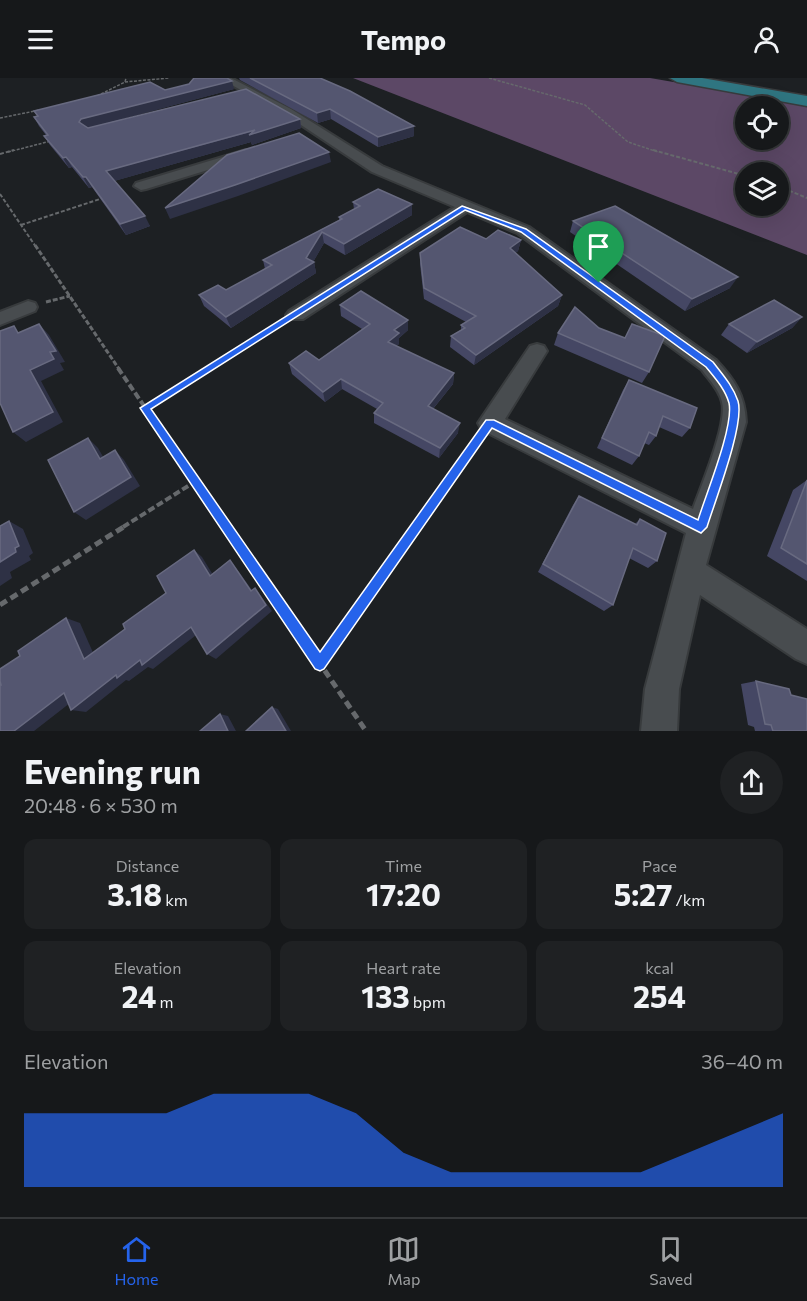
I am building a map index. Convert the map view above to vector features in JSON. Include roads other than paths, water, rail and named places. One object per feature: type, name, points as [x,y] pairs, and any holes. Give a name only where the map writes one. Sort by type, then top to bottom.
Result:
[{"type":"main road","points":[[677,78],[807,101]]},
{"type":"street","points":[[226,88],[250,92],[319,131],[377,169],[524,230],[710,365],[725,384],[734,403],[734,422],[701,527],[692,573],[662,690],[659,731]]},
{"type":"street","points":[[298,138],[319,131]]},
{"type":"street","points":[[141,186],[257,150]]},
{"type":"street","points":[[296,315],[465,207]]},
{"type":"street","points":[[0,319],[28,308]]},
{"type":"street","points":[[537,351],[490,423],[701,527]]},
{"type":"street","points":[[692,573],[807,648]]}]
